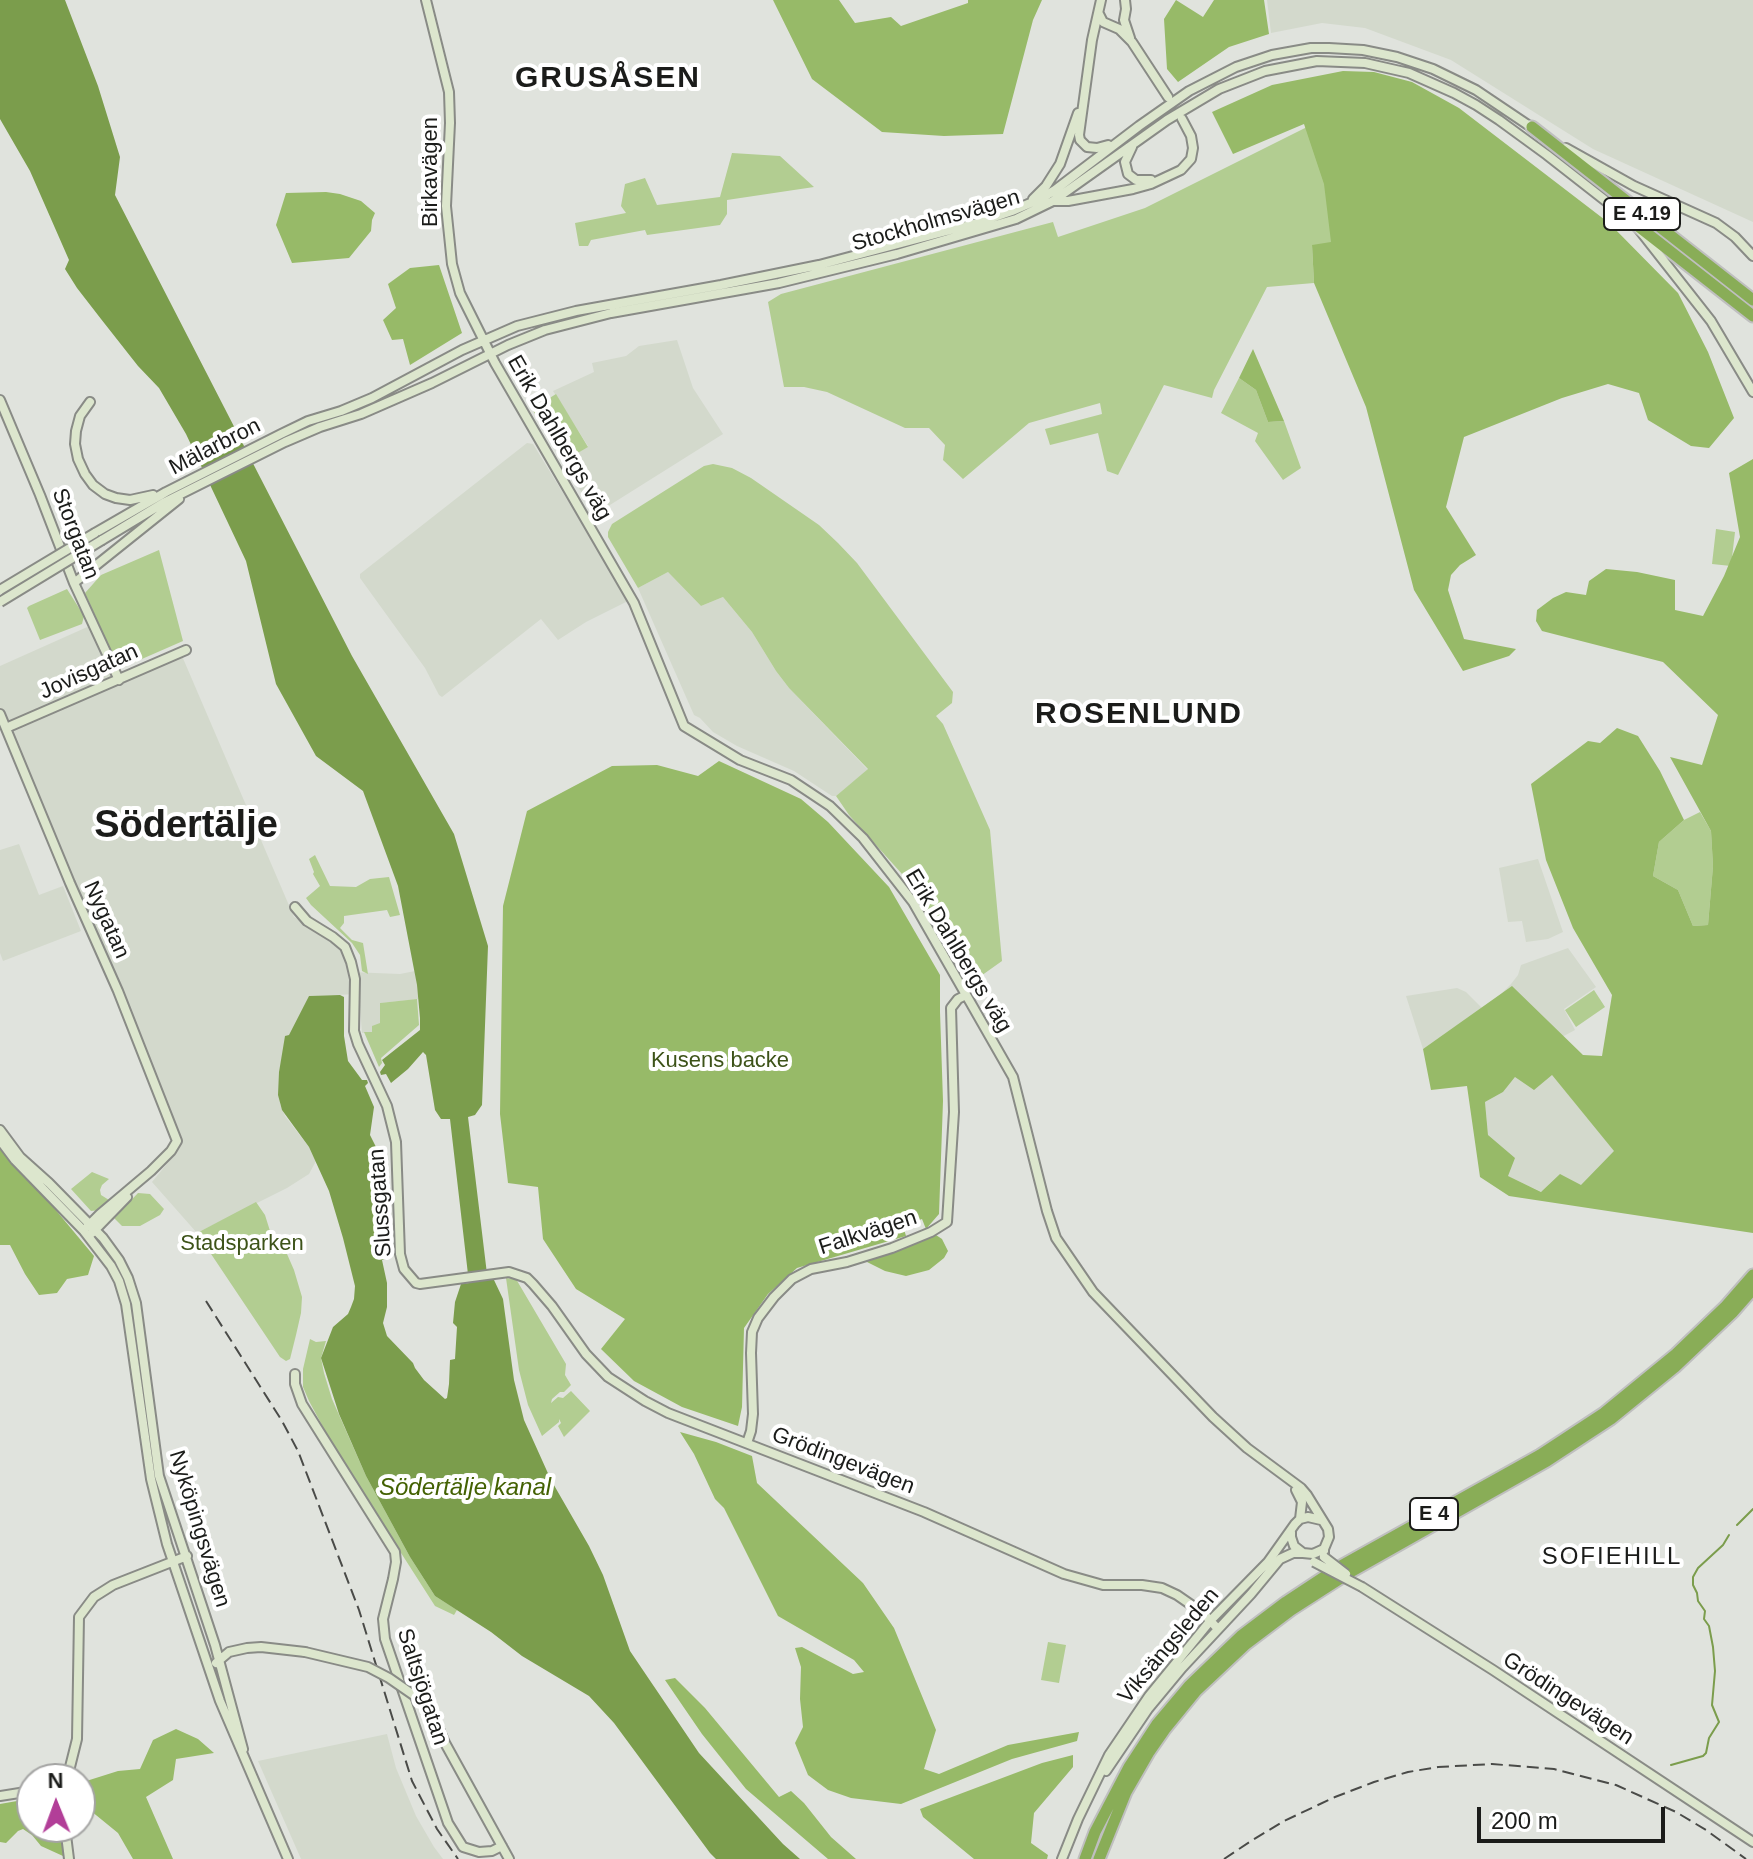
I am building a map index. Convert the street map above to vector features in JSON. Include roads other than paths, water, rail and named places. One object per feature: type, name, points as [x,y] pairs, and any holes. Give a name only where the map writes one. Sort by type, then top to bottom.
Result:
[{"type":"highway","name":"E 4.19","points":[[1532,127],[1753,300]]},
{"type":"highway","name":"E 4.19","points":[[1634,223],[1753,316]]},
{"type":"highway","name":"E 4","points":[[1085,1859],[1095,1832],[1111,1811],[1157,1724],[1189,1686],[1241,1636],[1339,1567],[1540,1455],[1604,1413],[1676,1354],[1753,1275]]},
{"type":"highway","name":"E 4","points":[[1133,1769],[1196,1691],[1246,1644],[1347,1574],[1547,1461],[1611,1419],[1675,1367],[1753,1289]]},
{"type":"highway","name":"E 4","points":[[1099,1859],[1111,1811]]},
{"type":"main road","name":"Birkavägen","points":[[426,0],[449,92],[446,206],[452,264],[460,293],[490,354]]},
{"type":"main road","points":[[1101,0],[1093,31],[1080,140],[1091,148],[1116,142]]},
{"type":"main road","points":[[1133,0],[1126,5],[1124,20],[1132,42],[1168,97]]},
{"type":"main road","points":[[1098,13],[1103,22],[1132,42]]},
{"type":"main road","points":[[1091,47],[1098,35],[1124,20]]},
{"type":"main road","name":"Stockholmsvägen","points":[[283,438],[308,421],[372,398],[483,340],[517,326],[576,311],[735,283],[830,262],[977,223],[1026,205],[1055,190],[1189,91],[1220,74],[1263,58],[1311,48],[1363,50],[1433,69],[1476,90],[1625,182],[1716,223],[1753,256]]},
{"type":"main road","name":"Stockholmsvägen","points":[[283,438],[361,414],[536,333],[588,318],[779,283],[1001,225],[1053,201],[1188,106],[1219,89],[1282,66],[1317,61],[1365,63],[1409,73],[1476,105],[1525,138],[1634,223],[1705,312],[1753,392]]},
{"type":"main road","points":[[1026,205],[1046,186],[1060,164],[1085,93]]},
{"type":"main road","points":[[1053,201],[1133,189],[1181,170],[1191,159],[1193,142],[1182,119]]},
{"type":"main road","points":[[1133,145],[1125,162],[1131,178],[1141,181],[1163,178]]},
{"type":"main road","name":"Erik Dahlbergs väg","points":[[490,354],[634,603],[684,726],[740,760],[791,780],[830,806],[863,838],[913,902],[1013,1077],[1056,1238],[1093,1292],[1213,1417],[1247,1448],[1301,1488],[1322,1520]]},
{"type":"main road","name":"Storgatan","points":[[0,400],[74,583],[119,680]]},
{"type":"main road","points":[[90,402],[80,416],[75,444],[82,467],[93,485],[105,494],[128,500],[169,499]]},
{"type":"main road","name":"Mälarbron","points":[[169,499],[283,438]]},
{"type":"main road","name":"Mälarbron","points":[[169,499],[283,438]]},
{"type":"main road","points":[[74,583],[169,499]]},
{"type":"main road","name":"E 4.19","points":[[0,590],[169,499]]},
{"type":"main road","name":"E 4.19","points":[[0,602],[98,536]]},
{"type":"main road","name":"Jovisgatan","points":[[6,728],[186,650]]},
{"type":"main road","name":"Nygatan","points":[[0,714],[118,991],[177,1141],[171,1151],[89,1230]]},
{"type":"main road","name":"Slussgatan","points":[[295,907],[307,921],[345,947],[351,962],[355,979],[354,1031],[387,1106],[396,1142],[401,1262],[416,1283],[466,1279]]},
{"type":"main road","name":"Falkvägen","points":[[747,1443],[753,1414],[752,1332],[774,1297],[792,1279],[811,1269],[892,1248],[947,1222],[954,1112],[951,1008],[966,995]]},
{"type":"main road","points":[[0,1130],[20,1157],[89,1230]]},
{"type":"main road","points":[[0,1140],[15,1160],[89,1230]]},
{"type":"main road","name":"Nyköpingsvägen","points":[[89,1230],[119,1260],[132,1289],[159,1476],[215,1645],[245,1758]]},
{"type":"main road","name":"Nyköpingsvägen","points":[[89,1230],[119,1281],[126,1304],[151,1479],[173,1561],[235,1739],[288,1859]]},
{"type":"main road","name":"Grödingevägen","points":[[466,1279],[509,1272],[527,1278],[586,1354],[608,1377],[668,1413],[924,1512],[1064,1574],[1103,1585],[1162,1588],[1177,1595],[1211,1620],[1218,1629]]},
{"type":"main road","name":"Saltsjögatan","points":[[295,1374],[302,1404],[395,1552],[395,1570],[383,1619],[385,1639],[448,1823],[463,1847],[479,1852],[502,1846]]},
{"type":"main road","name":"Erik Dahlbergs väg","points":[[1284,1477],[1301,1496],[1300,1519]]},
{"type":"main road","points":[[1292,1531],[1300,1519],[1308,1517],[1322,1520],[1326,1525],[1329,1540],[1324,1553],[1304,1554]]},
{"type":"main road","name":"Grödingevägen","points":[[1292,1531],[1296,1549],[1314,1562],[1362,1587],[1493,1670],[1753,1842]]},
{"type":"main road","name":"Viksängsleden","points":[[1062,1859],[1089,1795],[1149,1696],[1211,1620],[1268,1562],[1292,1531]]},
{"type":"main road","name":"Viksängsleden","points":[[1112,1756],[1182,1668],[1280,1559],[1293,1553],[1304,1554]]},
{"type":"main road","name":"Grödingevägen","points":[[1324,1553],[1362,1587]]},
{"type":"main road","points":[[71,1763],[77,1739],[79,1617],[94,1597],[113,1585],[187,1556]]},
{"type":"main road","points":[[215,1645],[236,1651]]},
{"type":"main road","points":[[201,1646],[219,1659],[283,1648]]},
{"type":"main road","points":[[210,1674],[219,1659],[236,1651],[261,1647],[305,1652],[368,1667],[389,1678],[431,1711],[445,1743],[509,1859]]},
{"type":"water","name":"Södertälje kanal","points":[[0,0],[65,0],[98,86],[120,157],[115,195],[352,656],[454,834],[488,946],[482,1105],[475,1115],[468,1117],[488,1280],[494,1280],[503,1299],[514,1380],[524,1420],[551,1480],[603,1575],[630,1651],[699,1753],[800,1859],[716,1859],[614,1723],[589,1696],[522,1656],[435,1596],[366,1476],[339,1414],[321,1358],[333,1327],[348,1314],[355,1286],[329,1191],[309,1147],[282,1110],[278,1095],[285,1036],[289,1035],[309,996],[344,997],[344,1036],[348,1061],[362,1080],[367,1080],[365,1086],[374,1107],[370,1135],[384,1167],[386,1258],[382,1260],[387,1283],[387,1307],[383,1323],[387,1336],[413,1363],[424,1380],[445,1399],[450,1360],[455,1359],[455,1302],[461,1284],[469,1283],[450,1119],[441,1119],[435,1110],[426,1055],[423,1052],[391,1083],[386,1074],[381,1075],[380,1072],[385,1065],[382,1060],[420,1030],[417,985],[398,886],[363,791],[316,756],[276,684],[246,561],[186,434],[159,388],[138,366],[65,269],[69,260],[30,171],[0,119]]},
{"type":"waterway","points":[[1737,1525],[1753,1509]]},
{"type":"waterway","points":[[1671,1765],[1703,1756],[1719,1722],[1712,1705],[1715,1671],[1713,1647],[1693,1577],[1729,1535]]},
{"type":"railway","points":[[206,1301],[298,1451],[359,1610],[412,1781],[437,1829],[458,1859]]},
{"type":"railway","points":[[1224,1859],[1284,1821],[1374,1782],[1438,1767],[1492,1764],[1554,1769],[1616,1785],[1676,1812],[1746,1859]]},
{"type":"district","name":"GRUSÅSEN","points":[[608,79]]},
{"type":"district","name":"ROSENLUND","points":[[1139,715]]},
{"type":"district","name":"Södertälje","points":[[186,827]]},
{"type":"district","name":"SOFIEHILL","points":[[1612,1557]]},
{"type":"park label","name":"Kusens backe","points":[[720,1061]]},
{"type":"park label","name":"Stadsparken","points":[[242,1244]]}]
